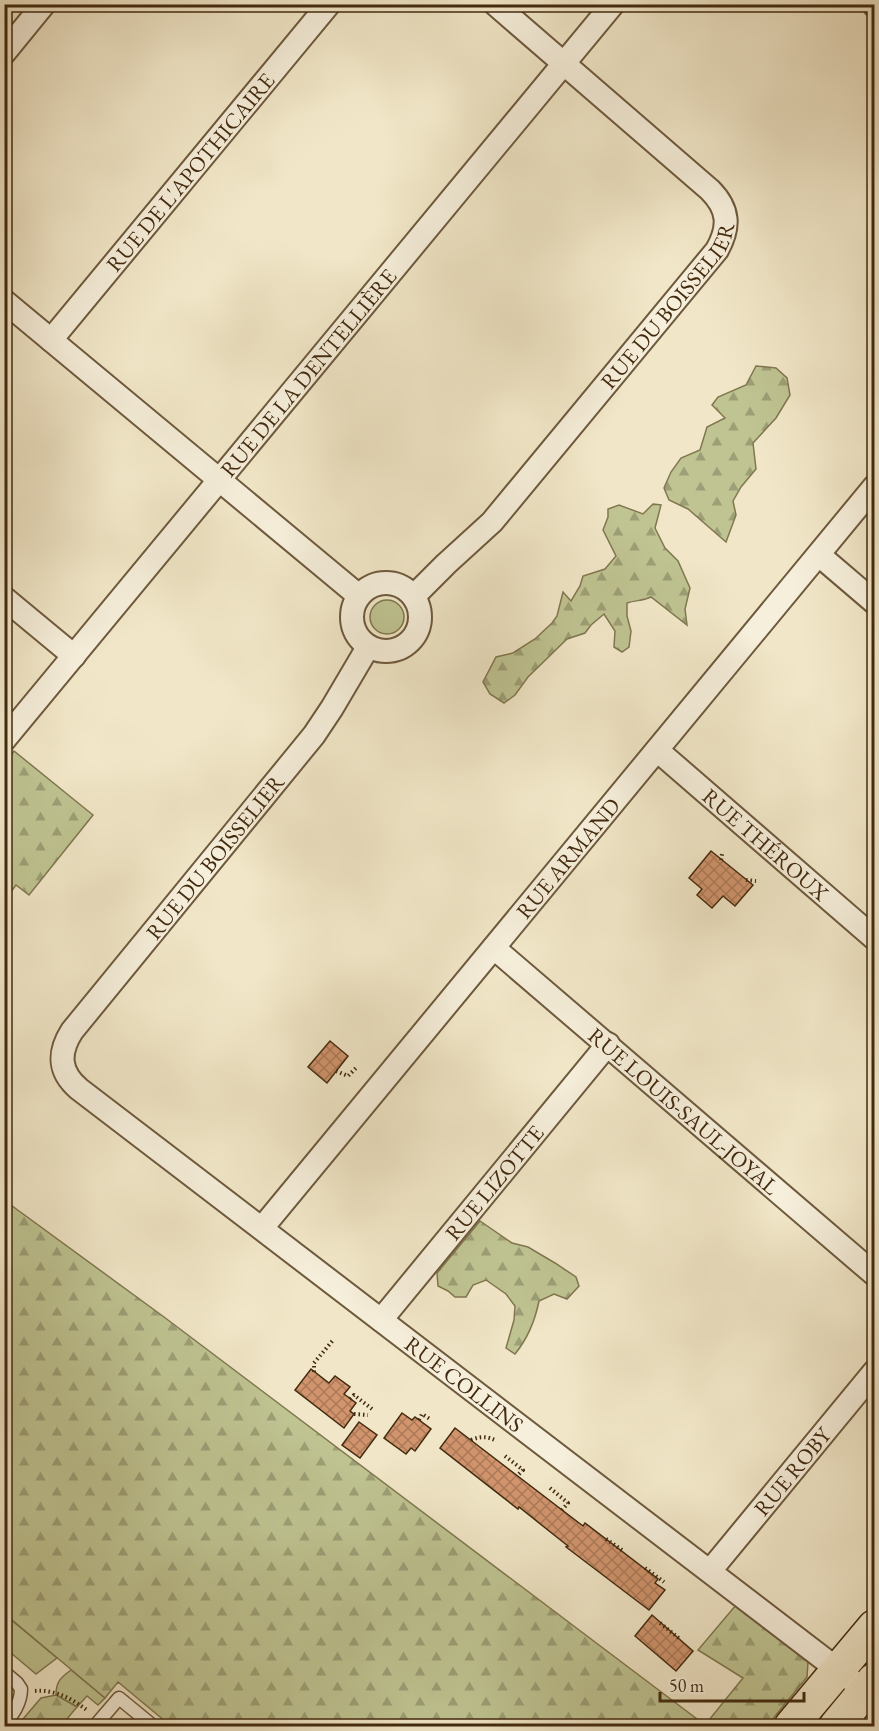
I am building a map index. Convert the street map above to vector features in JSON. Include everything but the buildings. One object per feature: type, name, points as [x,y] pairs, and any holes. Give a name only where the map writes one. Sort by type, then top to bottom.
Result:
[{"type":"main road","points":[[791,1726],[874,1627]]},
{"type":"main road","points":[[836,1726],[871,1690]]},
{"type":"street","points":[[4,53],[44,4]]},
{"type":"street","name":"RUE DE L'APOTHICAIRE","points":[[51,340],[329,4]]},
{"type":"street","name":"RUE DU BOISSELIER","points":[[414,596],[492,522],[723,240],[726,217],[724,207],[718,199],[495,4]]},
{"type":"street","name":"RUE DE LA DENTELLIÈRE","points":[[4,740],[613,4]]},
{"type":"street","points":[[4,301],[359,596]]},
{"type":"street","name":"RUE ARMAND","points":[[262,1228],[874,487]]},
{"type":"street","points":[[819,555],[874,602]]},
{"type":"street","points":[[382,583],[400,585],[414,596],[419,605],[421,624],[412,641],[396,651],[386,652],[368,646],[360,640],[352,623],[354,604],[359,596],[374,585],[382,583]]},
{"type":"street","points":[[4,598],[74,656]]},
{"type":"street","name":"RUE DU BOISSELIER","points":[[63,1065],[63,1050],[72,1031],[314,735],[368,646]]},
{"type":"street","name":"RUE THÉROUX","points":[[657,750],[874,938]]},
{"type":"street","name":"RUE LOUIS-SAUL-JOYAL","points":[[494,948],[874,1274]]},
{"type":"street","name":"RUE LIZOTTE","points":[[381,1320],[608,1044]]},
{"type":"street","name":"RUE COLLINS","points":[[63,1065],[68,1078],[79,1089],[839,1670],[871,1690]]},
{"type":"street","name":"RUE ROBY","points":[[710,1571],[874,1372]]},
{"type":"lane","points":[[4,1672],[21,1689],[19,1704],[4,1725]]},
{"type":"lane","points":[[98,1723],[119,1698],[153,1726]]},
{"type":"path","points":[[746,880],[756,881]]},
{"type":"path","points":[[336,1071],[348,1076],[356,1068]]},
{"type":"path","points":[[314,1372],[314,1363],[334,1339]]},
{"type":"path","points":[[350,1399],[354,1395],[372,1409]]},
{"type":"path","points":[[354,1414],[368,1415]]},
{"type":"path","points":[[418,1420],[422,1414],[430,1419]]},
{"type":"path","points":[[471,1440],[489,1437],[496,1441]]},
{"type":"path","points":[[506,1456],[523,1470],[518,1476]]},
{"type":"path","points":[[550,1488],[568,1503],[562,1509]]},
{"type":"path","points":[[606,1539],[622,1550]]},
{"type":"path","points":[[645,1568],[664,1582]]},
{"type":"path","points":[[660,1623],[680,1639]]},
{"type":"path","points":[[21,1692],[47,1690],[79,1704],[98,1723]]},
{"type":"green space","points":[[756,366],[776,368],[787,378],[790,395],[776,418],[753,443],[756,469],[733,501],[736,515],[726,542],[688,509],[669,500],[664,488],[681,458],[700,450],[707,427],[725,418],[712,405],[718,397],[746,385]]},
{"type":"green space","points":[[653,504],[661,505],[655,528],[665,548],[678,561],[690,588],[685,609],[687,625],[651,597],[627,603],[627,616],[631,631],[629,647],[622,652],[614,647],[615,631],[604,614],[585,633],[567,639],[528,677],[515,695],[504,703],[490,694],[483,682],[496,657],[513,653],[535,639],[557,616],[563,592],[571,601],[583,576],[605,569],[616,556],[603,530],[608,517],[608,509],[619,505],[643,514]]},
{"type":"green space","points":[[387,600],[399,605],[404,617],[399,629],[387,634],[375,629],[370,617],[375,605]]},
{"type":"green space","points":[[14,751],[93,815],[29,895],[16,885],[5,900],[5,754],[9,758]]},
{"type":"green space","points":[[4,1200],[164,1317],[705,1725],[743,1678],[698,1650],[736,1605],[808,1662],[807,1677],[767,1726],[171,1726],[118,1682],[105,1698],[5,1614]]},
{"type":"green space","points":[[480,1221],[512,1243],[528,1247],[555,1263],[576,1277],[579,1286],[567,1299],[554,1294],[539,1301],[530,1329],[515,1354],[506,1348],[514,1320],[515,1306],[506,1294],[486,1280],[473,1285],[466,1297],[455,1297],[438,1286],[437,1273]]},
{"type":"green space","points":[[4,1614],[57,1658],[36,1674],[5,1648]]},
{"type":"green space","points":[[71,1670],[105,1698],[98,1705],[87,1696],[77,1707],[56,1695],[59,1681]]},
{"type":"green space","points":[[56,1695],[77,1707],[61,1726],[17,1726],[41,1698]]}]
